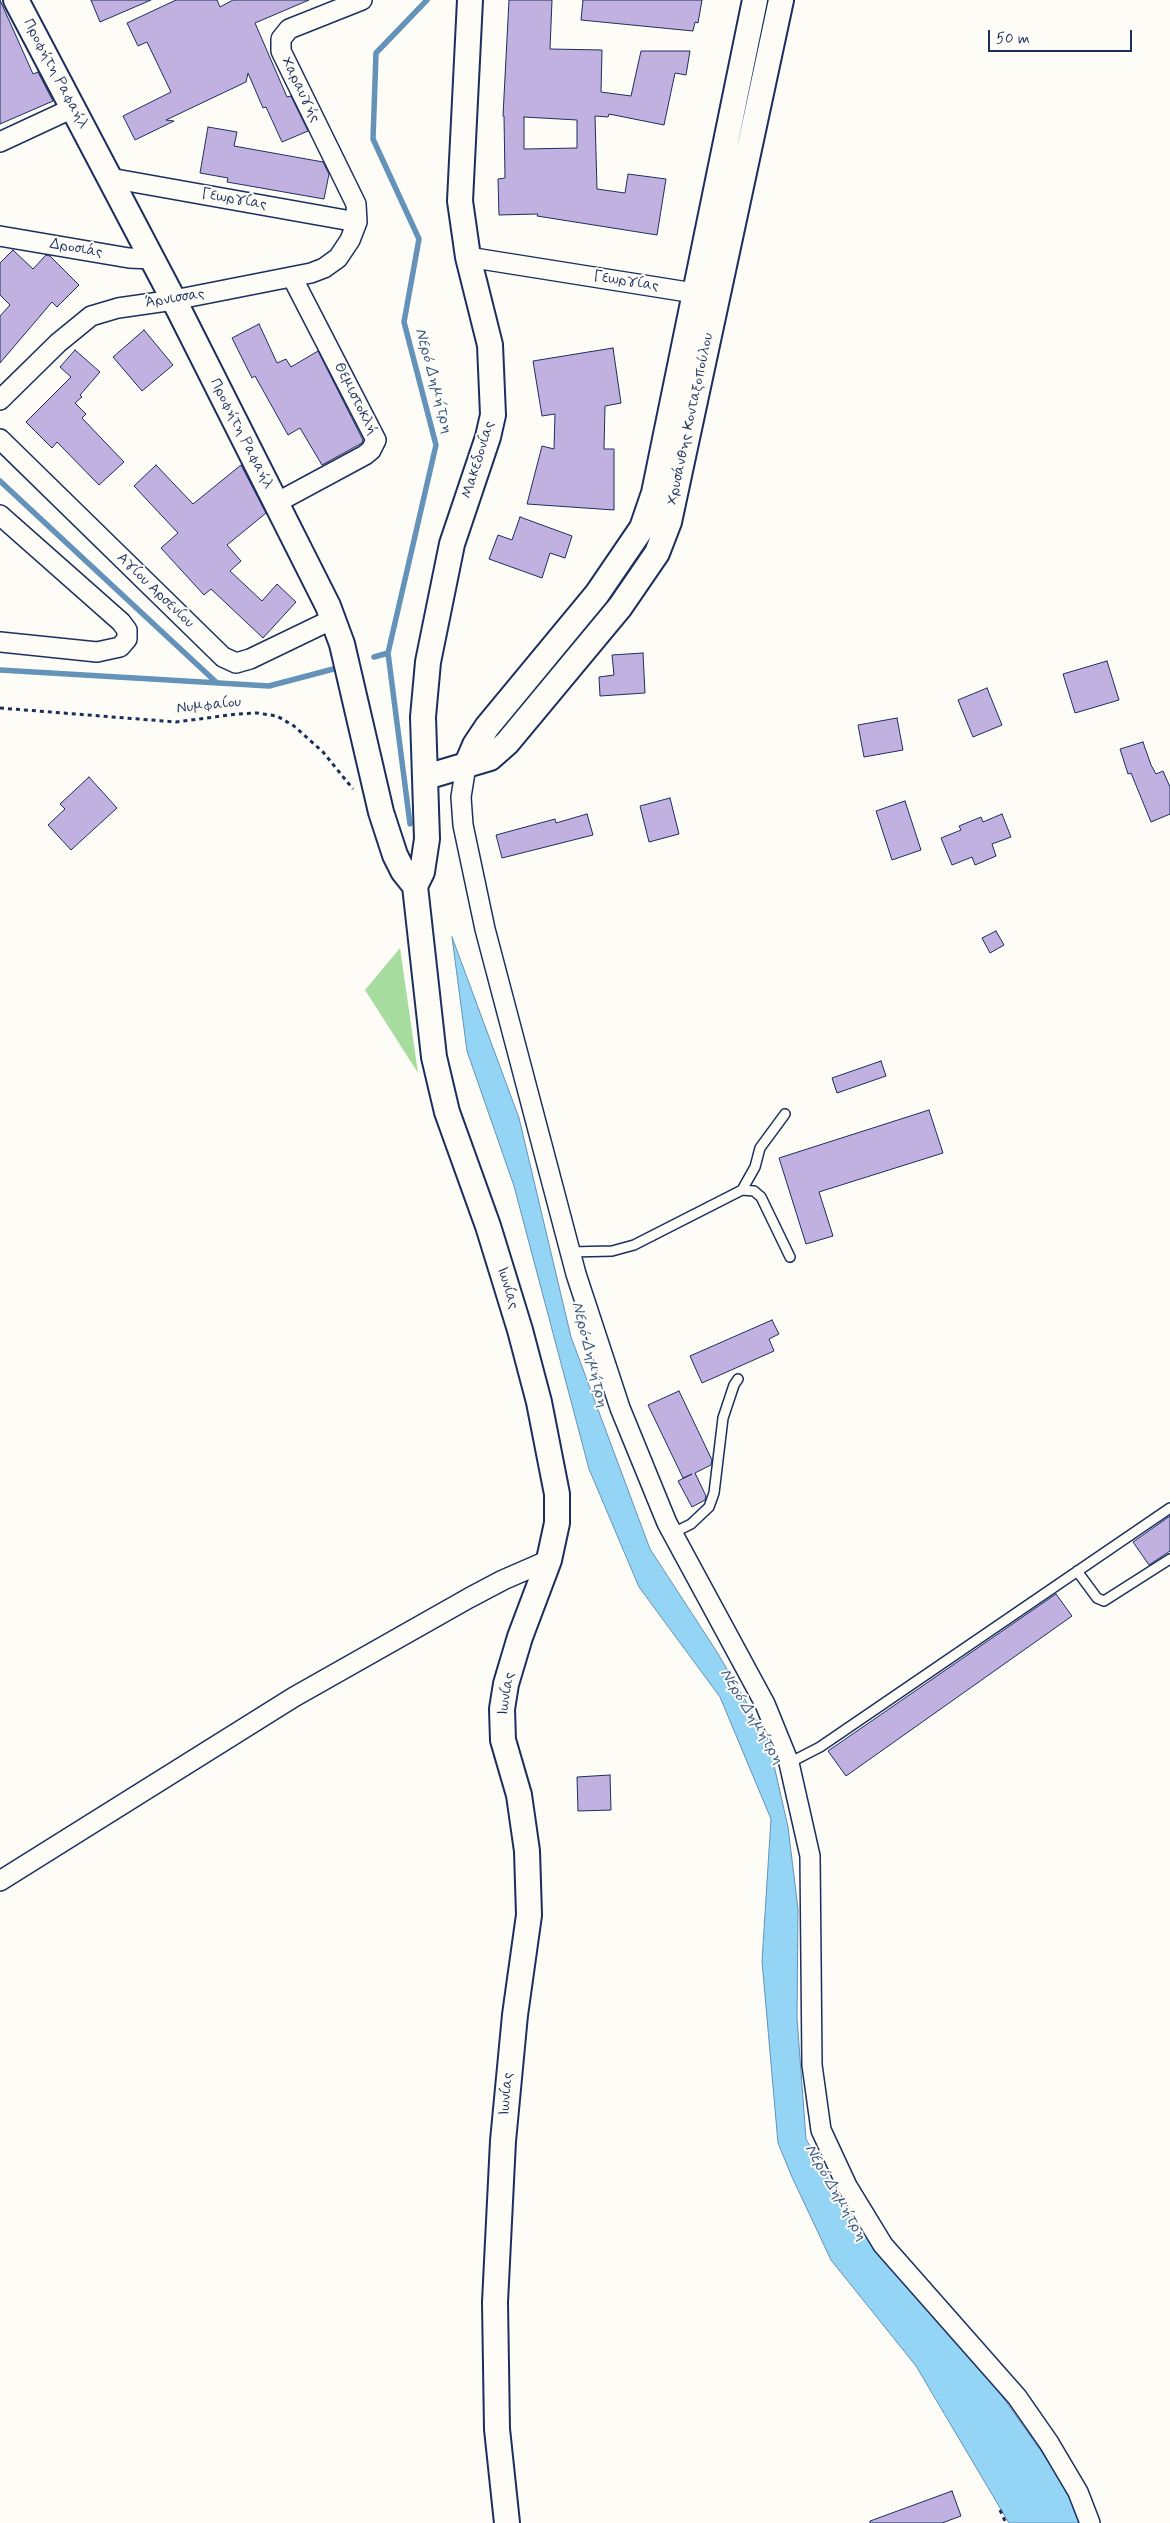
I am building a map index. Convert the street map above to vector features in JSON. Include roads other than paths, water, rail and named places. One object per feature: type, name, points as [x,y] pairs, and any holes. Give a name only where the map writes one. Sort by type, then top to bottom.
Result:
[{"type":"street","name":"Προφήτη Ραφαήλ","points":[[16,0],[174,300],[333,619],[342,644],[381,812],[402,872],[415,886]]},
{"type":"street","name":"Χαραυγής","points":[[357,222],[356,204],[281,51],[281,39],[289,30],[362,0]]},
{"type":"street","name":"Μακεδονίας","points":[[415,886],[422,872],[425,854],[426,777],[423,717],[428,662],[452,544],[488,437],[493,415],[490,345],[468,257],[460,201],[470,0]]},
{"type":"street","name":"Χρυσάνθης Κονταξοπούλου","points":[[466,766],[475,745],[487,727],[597,594],[642,528],[654,493],[755,0]]},
{"type":"street","name":"Χρυσάνθης Κονταξοπούλου","points":[[426,777],[490,758],[524,726],[620,608],[649,567],[662,540],[669,522],[781,0]]},
{"type":"street","points":[[0,142],[73,108]]},
{"type":"street","name":"Γεωργίας","points":[[110,178],[357,222]]},
{"type":"street","name":"Άρνισσας","points":[[0,400],[58,343],[92,316],[118,308],[174,300],[316,271],[334,262],[350,240],[357,222]]},
{"type":"street","name":"Δροσιάς","points":[[0,236],[129,258],[152,258]]},
{"type":"street","name":"Γεωργίας","points":[[468,257],[694,293]]},
{"type":"street","name":"Θεμιστοκλή","points":[[276,503],[365,455],[372,450],[376,440],[292,277]]},
{"type":"street","name":"Αγίου Αρσενίου","points":[[0,439],[223,657],[236,663],[250,659],[333,619]]},
{"type":"street","points":[[0,515],[121,622],[127,630],[127,639],[120,647],[97,652],[0,642]]},
{"type":"street","points":[[466,766],[461,797],[463,826],[485,929],[570,1252],[620,1408],[673,1533],[765,1704],[789,1764],[810,1856],[812,2066],[821,2130],[847,2186],[883,2245],[931,2301],[976,2348],[1017,2397],[1049,2443],[1078,2492],[1090,2523]]},
{"type":"street","name":"Ιωνίας","points":[[415,886],[434,1057],[447,1112],[488,1226],[520,1330],[557,1494],[557,1524],[549,1560],[520,1637],[506,1684],[502,1709],[503,1740],[519,1795],[527,1851],[529,1915],[515,2015],[503,2141],[495,2302],[496,2429],[507,2523]]},
{"type":"street","points":[[0,1881],[294,1697],[469,1598],[503,1580],[549,1560]]},
{"type":"lane","points":[[742,1190],[755,1167],[760,1148],[785,1114]]},
{"type":"lane","points":[[570,1252],[612,1251],[634,1245],[742,1190],[754,1191],[761,1197],[790,1257]]},
{"type":"lane","points":[[673,1533],[691,1524],[709,1507],[714,1493],[723,1418],[734,1385],[738,1379]]},
{"type":"lane","points":[[789,1764],[820,1747],[1170,1508]]},
{"type":"lane","points":[[1077,1571],[1097,1598],[1104,1602],[1170,1559]]},
{"type":"water","points":[[452,937],[519,1118],[571,1337],[650,1549],[717,1652],[768,1739],[788,1827],[798,1909],[797,2018],[806,2139],[853,2223],[982,2368],[1071,2493],[1083,2523],[1009,2523],[916,2366],[831,2260],[778,2143],[762,1961],[771,1819],[720,1697],[639,1587],[589,1469],[514,1186],[467,1051]]},
{"type":"waterway","name":"Νερό Δημήτρη","points":[[410,824],[388,653],[436,445],[404,322],[419,239],[373,139],[376,53],[427,0]]},
{"type":"waterway","points":[[0,481],[217,683]]},
{"type":"waterway","points":[[374,657],[388,653]]},
{"type":"waterway","points":[[0,670],[269,686],[341,667]]}]
